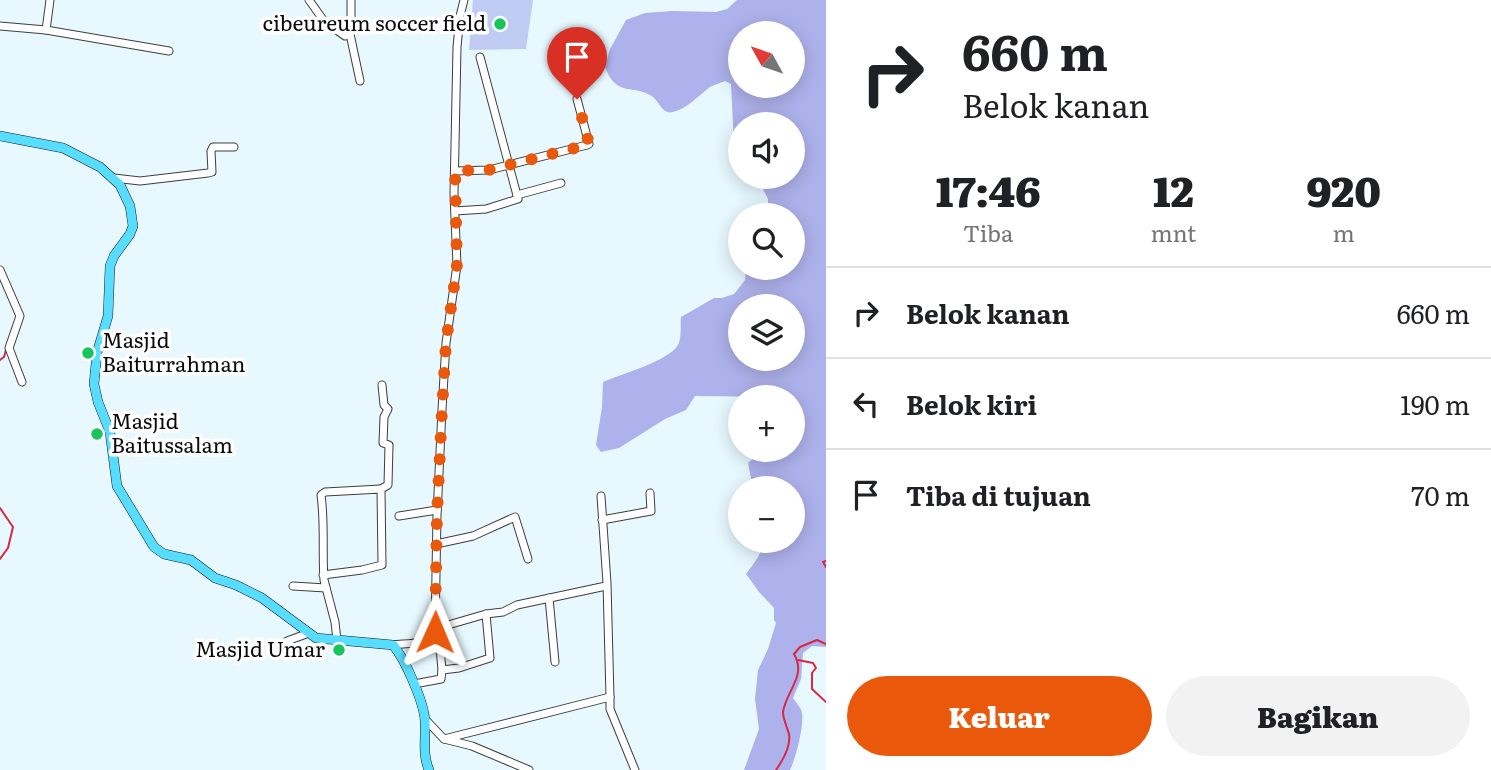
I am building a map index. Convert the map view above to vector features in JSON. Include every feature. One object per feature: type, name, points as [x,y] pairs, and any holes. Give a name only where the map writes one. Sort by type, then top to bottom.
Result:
[{"type":"main road","points":[[0,136],[62,148],[100,167],[114,178],[127,197],[134,223],[110,266],[108,316],[97,353],[94,384],[110,432],[117,486],[144,532],[158,551],[191,560],[215,578],[262,598],[316,638],[393,645],[421,701],[425,719],[425,754],[429,770]]},
{"type":"street","points":[[46,30],[50,0]]},
{"type":"street","points":[[309,0],[318,15],[333,29],[345,36],[350,34]]},
{"type":"street","points":[[351,0],[350,34],[360,81]]},
{"type":"street","points":[[393,645],[426,640],[433,637],[435,632],[437,510],[446,343],[457,265],[457,47],[464,0]]},
{"type":"street","points":[[0,26],[46,30],[169,51]]},
{"type":"street","points":[[455,211],[492,208],[516,200],[517,195],[480,57]]},
{"type":"street","points":[[455,171],[482,171],[532,161],[588,145],[577,99]]},
{"type":"street","points":[[114,178],[140,181],[212,172],[212,149],[234,147]]},
{"type":"street","points":[[517,195],[561,183]]},
{"type":"street","points":[[0,270],[20,316],[9,348],[22,382]]},
{"type":"street","points":[[337,640],[323,575],[322,493],[381,489],[388,485],[389,445],[383,443],[384,417],[388,409],[384,404],[382,385]]},
{"type":"street","points":[[323,575],[382,565],[381,489]]},
{"type":"street","points":[[591,514],[601,516],[651,511],[650,493]]},
{"type":"street","points":[[601,495],[610,709],[635,770]]},
{"type":"street","points":[[399,516],[437,510]]},
{"type":"street","points":[[436,544],[473,536],[515,517],[528,559]]},
{"type":"street","points":[[293,586],[326,588]]},
{"type":"street","points":[[414,684],[441,679],[440,648],[450,647],[448,625],[503,612],[517,605],[606,586]]},
{"type":"street","points":[[549,598],[555,662]]},
{"type":"street","points":[[442,670],[490,659],[486,614]]},
{"type":"street","points":[[435,632],[447,629]]},
{"type":"street","points":[[286,641],[309,633]]},
{"type":"street","points":[[444,738],[610,697]]},
{"type":"street","points":[[425,719],[444,738],[472,746],[528,770]]},
{"type":"shaded area","name":"cibeureum soccer field","points":[[473,0],[533,0],[526,49],[469,50]]},
{"type":"shaded area","points":[[737,0],[826,0],[826,647],[812,646],[803,653],[801,679],[793,698],[801,711],[802,726],[790,770],[744,770],[759,729],[755,699],[758,670],[776,623],[774,608],[746,574],[759,553],[805,553],[805,476],[751,476],[748,463],[805,462],[805,385],[728,385],[728,396],[695,396],[686,410],[665,419],[619,448],[601,452],[596,445],[603,382],[654,362],[672,351],[679,342],[681,317],[714,298],[728,296],[728,371],[805,371],[805,294],[734,294],[745,280],[805,280],[805,203],[768,203],[763,189],[805,189],[805,112],[732,112],[732,98],[805,98],[805,21],[728,21],[728,82],[725,81],[712,86],[683,108],[670,112],[664,110],[646,93],[620,87],[605,67],[610,49],[626,20],[645,13],[716,12],[727,9]]},
{"type":"waterway","points":[[0,360],[6,350]]},
{"type":"waterway","points":[[0,508],[13,527],[8,548],[0,559]]},
{"type":"waterway","points":[[826,561],[823,562],[826,567]]},
{"type":"waterway","points":[[776,770],[789,743],[783,712],[797,676],[794,654],[800,647],[817,640],[826,644]]},
{"type":"waterway","points":[[798,660],[813,663],[816,668],[812,673],[812,689],[826,702]]},
{"type":"place","name":"cibeureum soccer field","points":[[500,24]]},
{"type":"place","name":"Masjid Baiturrahman","points":[[88,353]]},
{"type":"place","name":"Masjid Baitussalam","points":[[97,434]]},
{"type":"place","name":"Masjid Umar","points":[[339,650]]},
{"type":"route","points":[[435,632],[443,393],[446,343],[457,265],[455,171],[489,170],[532,161],[589,144],[577,99]]}]
